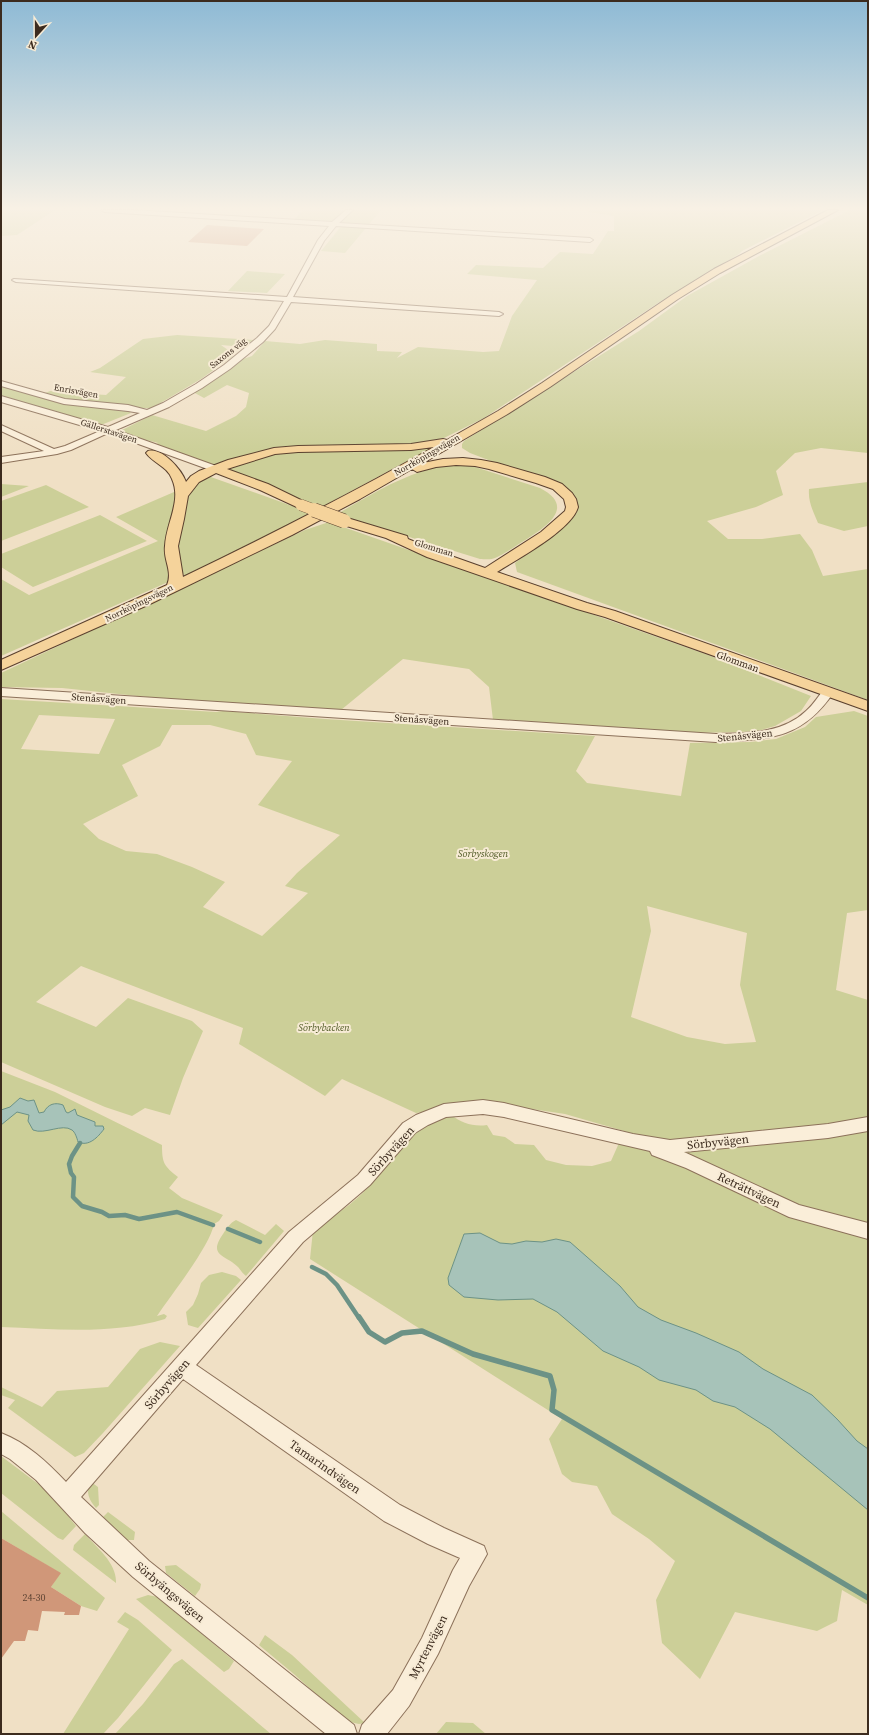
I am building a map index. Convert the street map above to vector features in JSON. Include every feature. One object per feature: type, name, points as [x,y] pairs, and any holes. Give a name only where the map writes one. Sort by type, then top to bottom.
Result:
[{"type":"main road","name":"Norrköpingsvägen","points":[[1,666],[103,621],[287,532],[394,475],[502,413],[685,291]]},
{"type":"main road","points":[[181,496],[195,479],[211,471],[274,451],[298,449],[391,448],[440,443],[459,437],[462,450],[482,463]]},
{"type":"main road","points":[[152,453],[176,473],[181,481],[178,519],[171,545],[171,553],[177,574],[177,581],[173,587]]},
{"type":"main road","points":[[394,475],[439,463],[457,461],[482,463],[555,486],[569,498],[572,506],[571,512],[555,527],[491,570]]},
{"type":"main road","name":"Glomman","points":[[211,471],[264,487],[295,503],[344,521],[391,536],[433,547],[582,606],[610,614],[868,706]]},
{"type":"street","points":[[174,291],[499,314]]},
{"type":"street","name":"Saxons väg","points":[[1,460],[54,452],[149,413],[205,382],[238,359],[263,337],[277,320],[294,291]]},
{"type":"street","name":"Enrisvägen","points":[[1,383],[64,401],[128,408],[149,413]]},
{"type":"street","name":"Gällerstavägen","points":[[1,400],[103,432],[211,471]]},
{"type":"street","points":[[1,428],[54,452]]},
{"type":"street","name":"Gällerstavägen","points":[[103,432],[152,453],[211,471]]},
{"type":"street","name":"Stenåsvägen","points":[[1,692],[716,738],[768,734],[791,726],[809,715],[828,692]]},
{"type":"street","name":"Sörbyvägen","points":[[67,1497],[296,1237],[322,1214],[354,1191],[409,1128],[422,1120],[444,1111],[483,1106],[633,1142],[670,1147],[828,1131],[868,1124]]},
{"type":"street","name":"Reträttvägen","points":[[633,1142],[692,1163],[795,1212],[868,1230]]},
{"type":"street","name":"Tamarindvägen","points":[[182,1367],[392,1513],[436,1536],[476,1554]]},
{"type":"street","name":"Sörbyängsvägen","points":[[1,1443],[17,1452],[43,1474],[93,1525],[141,1569],[346,1734]]},
{"type":"street","name":"Myrtenvägen","points":[[371,1734],[401,1698],[430,1646],[461,1578],[476,1554]]},
{"type":"green space","points":[[228,291],[269,291],[267,293]]},
{"type":"green space","points":[[529,291],[678,291],[484,418],[444,438],[410,444],[300,446],[215,465],[204,463],[155,445],[158,443],[129,436],[122,430],[152,415],[206,431],[236,416],[246,407],[249,393],[227,385],[204,398],[193,392],[243,359],[252,356],[265,341],[300,344],[325,340],[377,344],[377,351],[402,352],[397,358],[418,347],[483,352],[499,351],[512,316]]},
{"type":"green space","points":[[696,291],[868,291],[868,453],[821,448],[795,453],[776,471],[783,495],[756,507],[707,521],[728,539],[762,539],[800,534],[812,550],[823,576],[868,569],[868,700],[517,572],[515,563],[569,522],[576,507],[569,491],[470,453],[462,448],[462,444],[464,441],[639,331]]},
{"type":"green space","points":[[177,335],[254,340],[245,347],[221,345],[233,356],[201,379],[152,408],[70,400],[45,393],[50,391],[106,395],[126,377],[90,372],[100,368],[143,339]]},
{"type":"green space","points":[[1,385],[59,402],[78,406],[127,410],[131,413],[101,425],[94,424],[1,397]]},
{"type":"green space","points":[[435,446],[320,508],[222,470],[263,456],[287,452]]},
{"type":"green space","points":[[456,464],[469,465],[540,488],[550,495],[556,502],[557,508],[555,515],[543,528],[499,556],[493,559],[480,559],[345,517],[339,513],[395,482],[424,471]]},
{"type":"green space","points":[[208,476],[312,513],[185,576],[182,572],[176,545],[189,493],[195,484]]},
{"type":"green space","points":[[868,482],[868,526],[844,531],[818,523],[810,502],[809,489]]},
{"type":"green space","points":[[1,484],[29,486],[1,497]]},
{"type":"green space","points":[[46,485],[89,507],[1,541],[1,501]]},
{"type":"green space","points":[[181,489],[169,547],[175,579],[1,656],[1,579],[29,595],[158,541],[116,517]]},
{"type":"green space","points":[[100,515],[147,541],[33,587],[1,567],[1,554]]},
{"type":"green space","points":[[329,522],[708,655],[811,696],[801,711],[775,726],[758,731],[690,733],[493,720],[489,687],[469,669],[403,659],[341,710],[166,699],[62,688],[1,687],[1,673],[305,530]]},
{"type":"green space","name":"Sörbyskogen","points":[[1,699],[216,712],[223,711],[595,736],[576,771],[587,783],[681,796],[690,743],[750,742],[776,739],[805,727],[816,717],[854,711],[868,716],[868,910],[847,913],[836,990],[868,1000],[868,1226],[794,1207],[624,1131],[565,1114],[498,1104],[416,1113],[342,1079],[325,1096],[239,1044],[243,1028],[81,966],[36,1002],[96,1027],[128,998],[192,1021],[203,1031],[183,1078],[170,1115],[145,1108],[132,1116],[105,1107],[1,1062]],"holes":[[[39,715],[115,719],[99,754],[21,749]],[[172,725],[210,725],[246,734],[256,755],[292,761],[258,805],[340,835],[297,873],[285,886],[308,893],[262,936],[203,907],[225,882],[192,867],[157,854],[126,851],[99,839],[83,824],[138,796],[122,765],[160,746]],[[647,906],[747,933],[740,985],[756,1042],[725,1044],[687,1037],[631,1017],[651,931]]]},
{"type":"green space","points":[[1,1071],[55,1092],[162,1145],[163,1160],[165,1164],[178,1177],[169,1188],[182,1198],[223,1215],[219,1221],[214,1224],[211,1233],[198,1257],[157,1316],[164,1314],[167,1316],[165,1319],[145,1324],[104,1329],[63,1330],[1,1327]]},
{"type":"green space","points":[[451,1115],[468,1124],[487,1125],[493,1135],[505,1137],[515,1144],[534,1145],[546,1160],[566,1165],[592,1166],[611,1161],[619,1143],[663,1155],[791,1215],[868,1239],[868,1605],[842,1590],[837,1621],[817,1631],[735,1612],[700,1679],[662,1643],[656,1600],[675,1561],[649,1539],[612,1514],[597,1486],[572,1482],[562,1474],[549,1439],[562,1419],[310,1259],[313,1230],[343,1210],[357,1198],[375,1179],[404,1142],[419,1127],[427,1122]]},
{"type":"green space","points":[[236,1220],[265,1235],[276,1224],[284,1231],[246,1276],[238,1267],[217,1251],[219,1241],[223,1234],[230,1224]]},
{"type":"green space","points":[[222,1272],[236,1276],[241,1280],[198,1328],[188,1325],[186,1312],[193,1305],[201,1283],[209,1275]]},
{"type":"green space","points":[[160,1342],[180,1346],[103,1433],[84,1453],[75,1457],[8,1408],[15,1400],[1,1395],[1,1387],[42,1407],[57,1391],[108,1387],[140,1349]]},
{"type":"green space","points":[[1,1456],[49,1492],[76,1526],[63,1540],[58,1538],[1,1493]]},
{"type":"green space","points":[[91,1482],[98,1487],[99,1505],[96,1508],[91,1502],[88,1493]]},
{"type":"green space","points":[[1,1511],[105,1598],[97,1611],[81,1606],[51,1587],[60,1573],[1,1538]]},
{"type":"green space","points":[[108,1512],[135,1532],[134,1540],[126,1540],[103,1517]]},
{"type":"green space","points":[[85,1534],[110,1562],[116,1583],[73,1550],[74,1545]]},
{"type":"green space","points":[[176,1565],[201,1584],[200,1589],[195,1596],[166,1573],[165,1566]]},
{"type":"green space","points":[[148,1595],[158,1597],[234,1661],[229,1669],[224,1672],[136,1599]]},
{"type":"green space","points":[[125,1612],[138,1620],[172,1650],[118,1718],[103,1734],[63,1734],[129,1629],[117,1622]]},
{"type":"green space","points":[[265,1635],[292,1655],[365,1723],[359,1724],[345,1721],[295,1675],[259,1645]]},
{"type":"green space","points":[[182,1659],[271,1734],[115,1734],[143,1704],[174,1664]]},
{"type":"green space","points":[[446,1722],[473,1723],[486,1734],[436,1734]]},
{"type":"water","points":[[20,1098],[28,1101],[34,1100],[39,1113],[44,1112],[50,1105],[55,1104],[63,1105],[68,1113],[75,1109],[77,1115],[95,1122],[95,1126],[103,1126],[104,1129],[93,1140],[82,1143],[78,1142],[74,1132],[68,1128],[43,1131],[33,1130],[28,1121],[29,1115],[17,1112],[1,1125],[1,1110],[10,1107]]},
{"type":"water","points":[[480,1233],[500,1243],[512,1244],[526,1241],[542,1242],[556,1239],[570,1242],[620,1286],[638,1307],[661,1320],[696,1333],[739,1352],[763,1369],[812,1395],[857,1441],[868,1449],[868,1510],[770,1429],[735,1407],[713,1401],[696,1390],[659,1380],[639,1367],[603,1351],[557,1312],[533,1299],[498,1300],[464,1297],[449,1285],[448,1278],[464,1234]]},
{"type":"building","points":[[1,1538],[61,1573],[51,1587],[81,1606],[79,1615],[64,1615],[65,1612],[42,1611],[38,1631],[28,1630],[25,1641],[14,1641],[1,1659]]},
{"type":"waterway","points":[[80,1143],[69,1164],[71,1173],[74,1177],[73,1197],[82,1206],[102,1212],[109,1216],[125,1215],[139,1219],[177,1212],[213,1225]]},
{"type":"waterway","points":[[228,1229],[260,1242]]},
{"type":"waterway","points":[[312,1267],[326,1274],[337,1285],[359,1318]]},
{"type":"waterway","points":[[359,1317],[369,1332],[385,1342],[402,1333],[422,1331],[473,1354],[550,1376],[554,1390],[552,1410],[868,1598]]},
{"type":"park label","name":"Sörbybacken","points":[[324,1027]]}]
